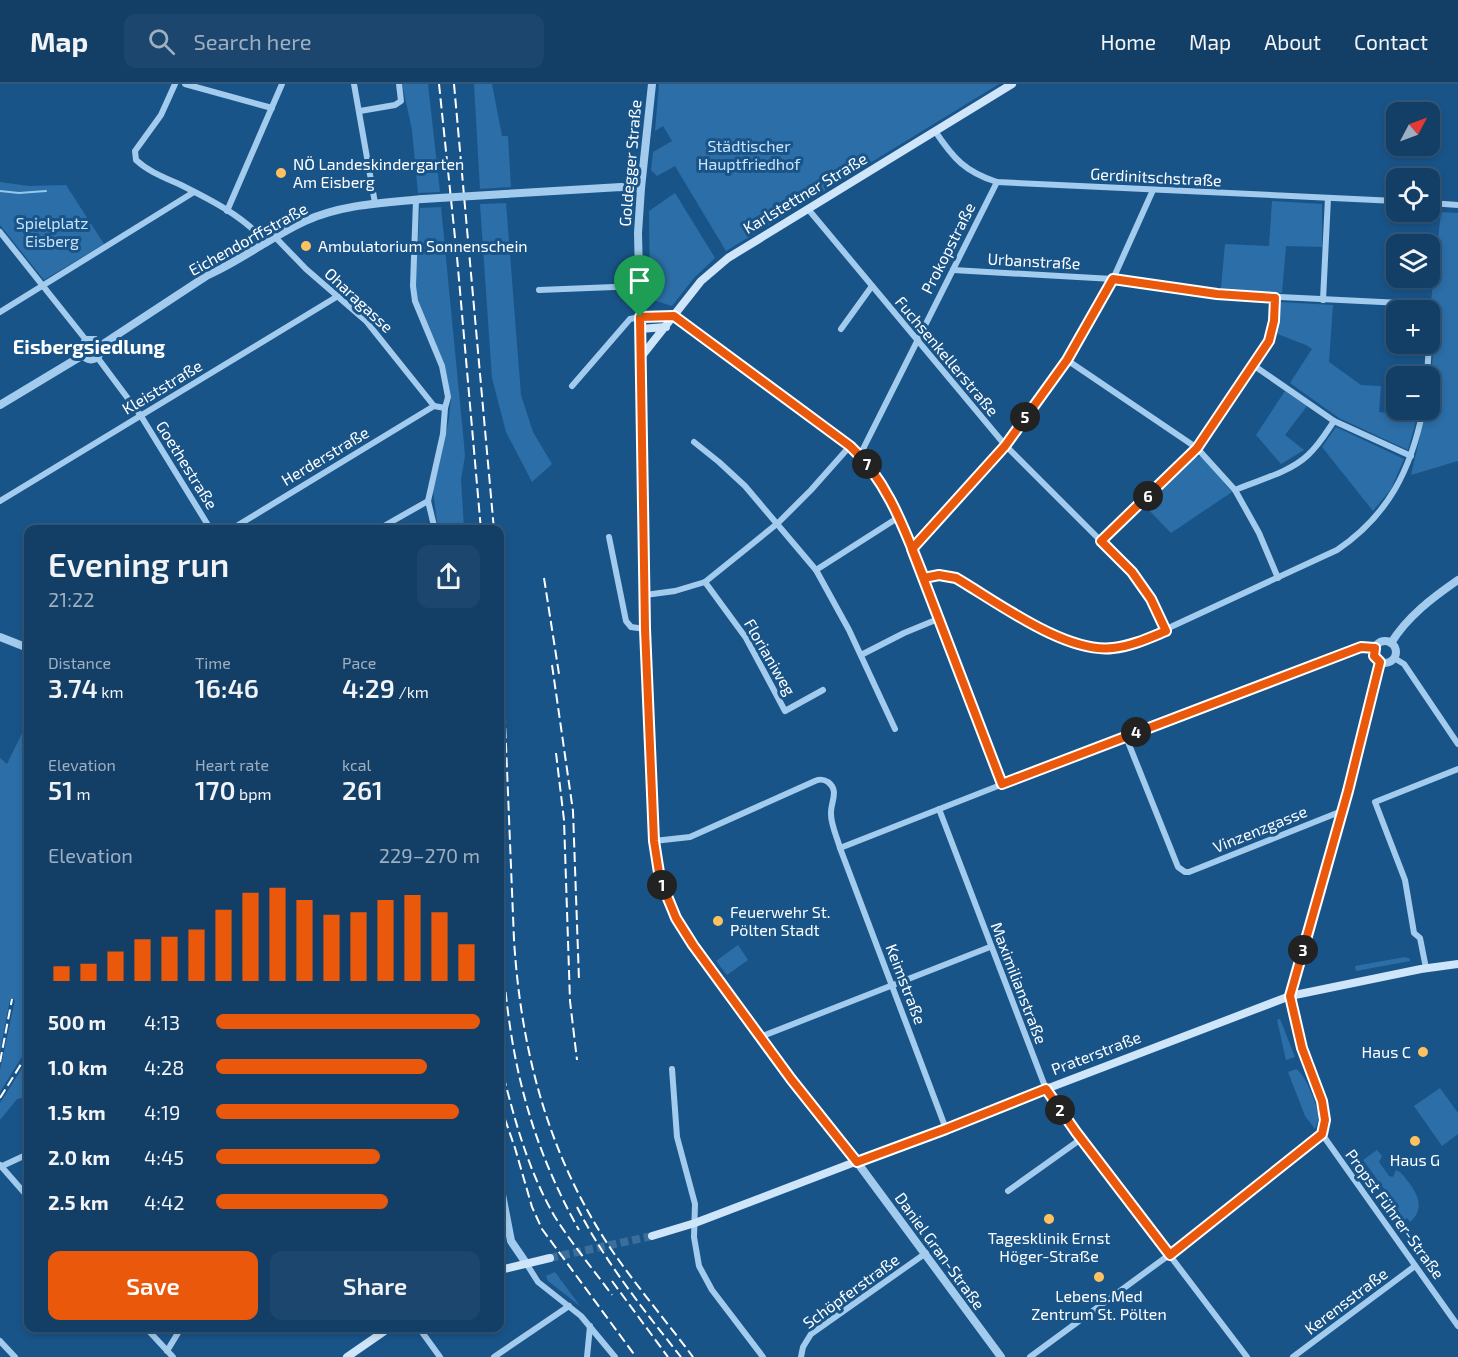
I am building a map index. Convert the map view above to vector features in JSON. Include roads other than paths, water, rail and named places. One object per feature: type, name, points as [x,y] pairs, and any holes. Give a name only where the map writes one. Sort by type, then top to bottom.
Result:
[{"type":"main road","name":"Karlstettner Straße","points":[[641,358],[701,281],[728,258],[1012,84]]},
{"type":"main road","points":[[640,317],[674,316]]},
{"type":"main road","name":"Goldegger Straße","points":[[640,317],[645,629],[654,841],[660,879],[676,918],[693,945],[760,1037],[857,1162]]},
{"type":"main road","points":[[640,329],[666,327]]},
{"type":"main road","name":"Praterstraße","points":[[652,1236],[695,1223],[946,1129],[1290,996],[1458,963]]},
{"type":"main road","points":[[504,1269],[550,1258]]},
{"type":"main road","points":[[348,1357],[383,1332]]},
{"type":"street","points":[[175,84],[166,106],[138,146],[134,156],[142,166],[227,211],[249,226],[266,243]]},
{"type":"street","points":[[185,84],[272,108]]},
{"type":"street","points":[[227,211],[282,84]]},
{"type":"street","points":[[354,84],[375,203]]},
{"type":"street","points":[[360,111],[395,105],[401,101],[399,84]]},
{"type":"street","name":"Goldegger Straße","points":[[640,317],[638,233],[652,84]]},
{"type":"street","name":"Gerdinitschstraße","points":[[935,131],[950,153],[961,164],[981,177],[997,182],[1386,201]]},
{"type":"street","name":"Prokopstraße","points":[[860,455],[997,182]]},
{"type":"street","name":"Eichendorffstraße","points":[[100,346],[208,275],[296,225],[319,215],[352,206],[375,203],[641,188]]},
{"type":"street","points":[[912,549],[1005,446],[1067,360],[1113,279],[1153,190]]},
{"type":"street","points":[[0,312],[194,192]]},
{"type":"street","points":[[1323,300],[1328,198]]},
{"type":"street","points":[[420,200],[413,286],[415,302],[442,366],[448,391],[443,434],[428,501],[434,525]]},
{"type":"street","points":[[1440,204],[1458,205]]},
{"type":"street","name":"Fuchsenkellerstraße","points":[[808,209],[1005,446],[1132,572],[1151,599],[1166,631]]},
{"type":"street","points":[[0,232],[86,340]]},
{"type":"street","name":"Oharagasse","points":[[276,238],[306,269],[378,334],[434,406]]},
{"type":"street","name":"Urbanstraße","points":[[953,270],[1113,279],[1217,294],[1386,303]]},
{"type":"street","points":[[539,290],[639,286]]},
{"type":"street","points":[[841,329],[872,286]]},
{"type":"street","name":"Kleiststraße","points":[[0,501],[338,296]]},
{"type":"street","points":[[1101,541],[1197,448],[1269,341],[1274,321],[1275,298]]},
{"type":"street","points":[[674,316],[850,446],[879,479],[899,517],[924,578],[1002,784]]},
{"type":"street","points":[[572,386],[630,319],[640,317]]},
{"type":"street","points":[[86,340],[95,340],[100,346],[101,352],[97,357],[90,359],[83,355],[81,348],[86,340]]},
{"type":"street","points":[[0,405],[83,355]]},
{"type":"street","name":"Goethestraße","points":[[97,357],[141,416],[208,525]]},
{"type":"street","points":[[1067,360],[1197,448],[1234,490],[1259,533],[1278,578]]},
{"type":"street","points":[[1253,365],[1334,421],[1411,456]]},
{"type":"street","points":[[434,406],[445,408]]},
{"type":"street","name":"Herderstraße","points":[[238,525],[434,406]]},
{"type":"street","points":[[924,578],[939,575],[956,578],[1058,638],[1089,648],[1120,647],[1136,643],[1337,550],[1355,538],[1379,513],[1394,492],[1411,456],[1420,420]]},
{"type":"street","points":[[1234,490],[1292,466],[1306,457],[1320,443],[1334,421]]},
{"type":"street","points":[[694,442],[745,486],[816,570],[861,654],[895,729]]},
{"type":"street","points":[[645,595],[675,591],[705,582],[778,523],[850,446]]},
{"type":"street","points":[[386,525],[428,501]]},
{"type":"street","points":[[816,570],[899,517]]},
{"type":"street","points":[[609,537],[626,621],[631,627],[645,629]]},
{"type":"street","points":[[1391,644],[1400,629],[1417,611],[1458,580]]},
{"type":"street","name":"Florianiweg","points":[[705,582],[746,638],[785,711],[823,690]]},
{"type":"street","points":[[861,654],[938,619]]},
{"type":"street","points":[[0,637],[24,646]]},
{"type":"street","points":[[1382,642],[1391,644],[1395,650],[1394,658],[1389,662],[1380,662],[1374,656],[1375,648],[1382,642]]},
{"type":"street","points":[[840,848],[1361,647],[1375,648]]},
{"type":"street","points":[[1394,658],[1404,664],[1458,744]]},
{"type":"street","points":[[1030,1357],[1170,1255],[1322,1134],[1325,1120],[1322,1101],[1302,1048],[1290,996],[1342,811],[1380,662]]},
{"type":"street","name":"Vinzenzgasse","points":[[1126,737],[1178,867],[1185,872],[1342,811]]},
{"type":"street","points":[[1426,968],[1420,938],[1414,933],[1405,880],[1375,802],[1458,770]]},
{"type":"street","name":"Keimstraße","points":[[654,841],[690,837],[819,779],[826,781],[834,790],[831,814],[840,848],[946,1129]]},
{"type":"street","name":"Maximilianstraße","points":[[939,809],[1046,1089],[1081,1139],[1247,1357]]},
{"type":"street","points":[[760,1037],[990,947]]},
{"type":"street","points":[[672,1070],[677,1137],[695,1204],[696,1256],[704,1277],[763,1357]]},
{"type":"street","name":"Propst Führer-Straße","points":[[1322,1134],[1458,1326]]},
{"type":"street","points":[[1008,1191],[1081,1139]]},
{"type":"street","points":[[24,1156],[0,1166],[24,1193]]},
{"type":"street","name":"Daniel Gran-Straße","points":[[857,1162],[1001,1357]]},
{"type":"street","points":[[504,1205],[511,1241],[538,1282],[590,1326],[615,1357]]},
{"type":"street","name":"Schöpferstraße","points":[[801,1357],[803,1347],[812,1334],[926,1253]]},
{"type":"street","name":"Kerensstraße","points":[[1293,1357],[1415,1266]]},
{"type":"street","points":[[494,1357],[569,1306]]},
{"type":"street","points":[[588,1357],[590,1326]]},
{"type":"street","points":[[150,1332],[173,1357]]},
{"type":"street","points":[[167,1351],[179,1332]]},
{"type":"street","points":[[421,1332],[440,1357]]},
{"type":"street","points":[[0,1341],[15,1357]]},
{"type":"waterway","points":[[0,191],[19,193],[46,191]]},
{"type":"tunnel","points":[[550,1258],[652,1236]]},
{"type":"railway","points":[[439,84],[481,525]]},
{"type":"railway","points":[[454,84],[494,525]]},
{"type":"railway","points":[[544,578],[559,674]]},
{"type":"railway","points":[[552,665],[573,811],[579,980]]},
{"type":"railway","points":[[504,696],[514,940],[523,1023],[542,1103],[555,1142],[591,1216],[613,1252],[693,1357]]},
{"type":"railway","points":[[556,753],[564,820],[570,1001],[577,1060]]},
{"type":"railway","points":[[504,970],[518,1073],[529,1112],[542,1151],[579,1230]]},
{"type":"railway","points":[[0,1062],[12,999]]},
{"type":"railway","points":[[0,1098],[24,1059]]},
{"type":"railway","points":[[504,1078],[522,1141],[545,1199],[568,1237],[612,1295]]},
{"type":"railway","points":[[504,1116],[532,1207],[542,1229],[636,1357]]},
{"type":"railway","points":[[577,1207],[612,1266],[681,1357]]},
{"type":"railway","points":[[612,1281],[668,1357]]},
{"type":"place","name":"NÖ Landeskindergarten Am Eisberg","points":[[281,173]]},
{"type":"place","name":"Ambulatorium Sonnenschein","points":[[306,246]]},
{"type":"place","name":"Feuerwehr St. Pölten Stadt","points":[[718,921]]},
{"type":"place","name":"Haus C","points":[[1423,1052]]},
{"type":"place","name":"Haus G","points":[[1415,1141]]},
{"type":"place","name":"Tagesklinik Ernst Höger-Straße","points":[[1049,1219]]},
{"type":"place","name":"Lebens.Med Zentrum St. Pölten","points":[[1099,1277]]},
{"type":"district","name":"Eisbergsiedlung","points":[[89,347]]},
{"type":"park label","name":"Städtischer Hauptfriedhof","points":[[749,155]]},
{"type":"park label","name":"Spielplatz Eisberg","points":[[52,232]]}]
